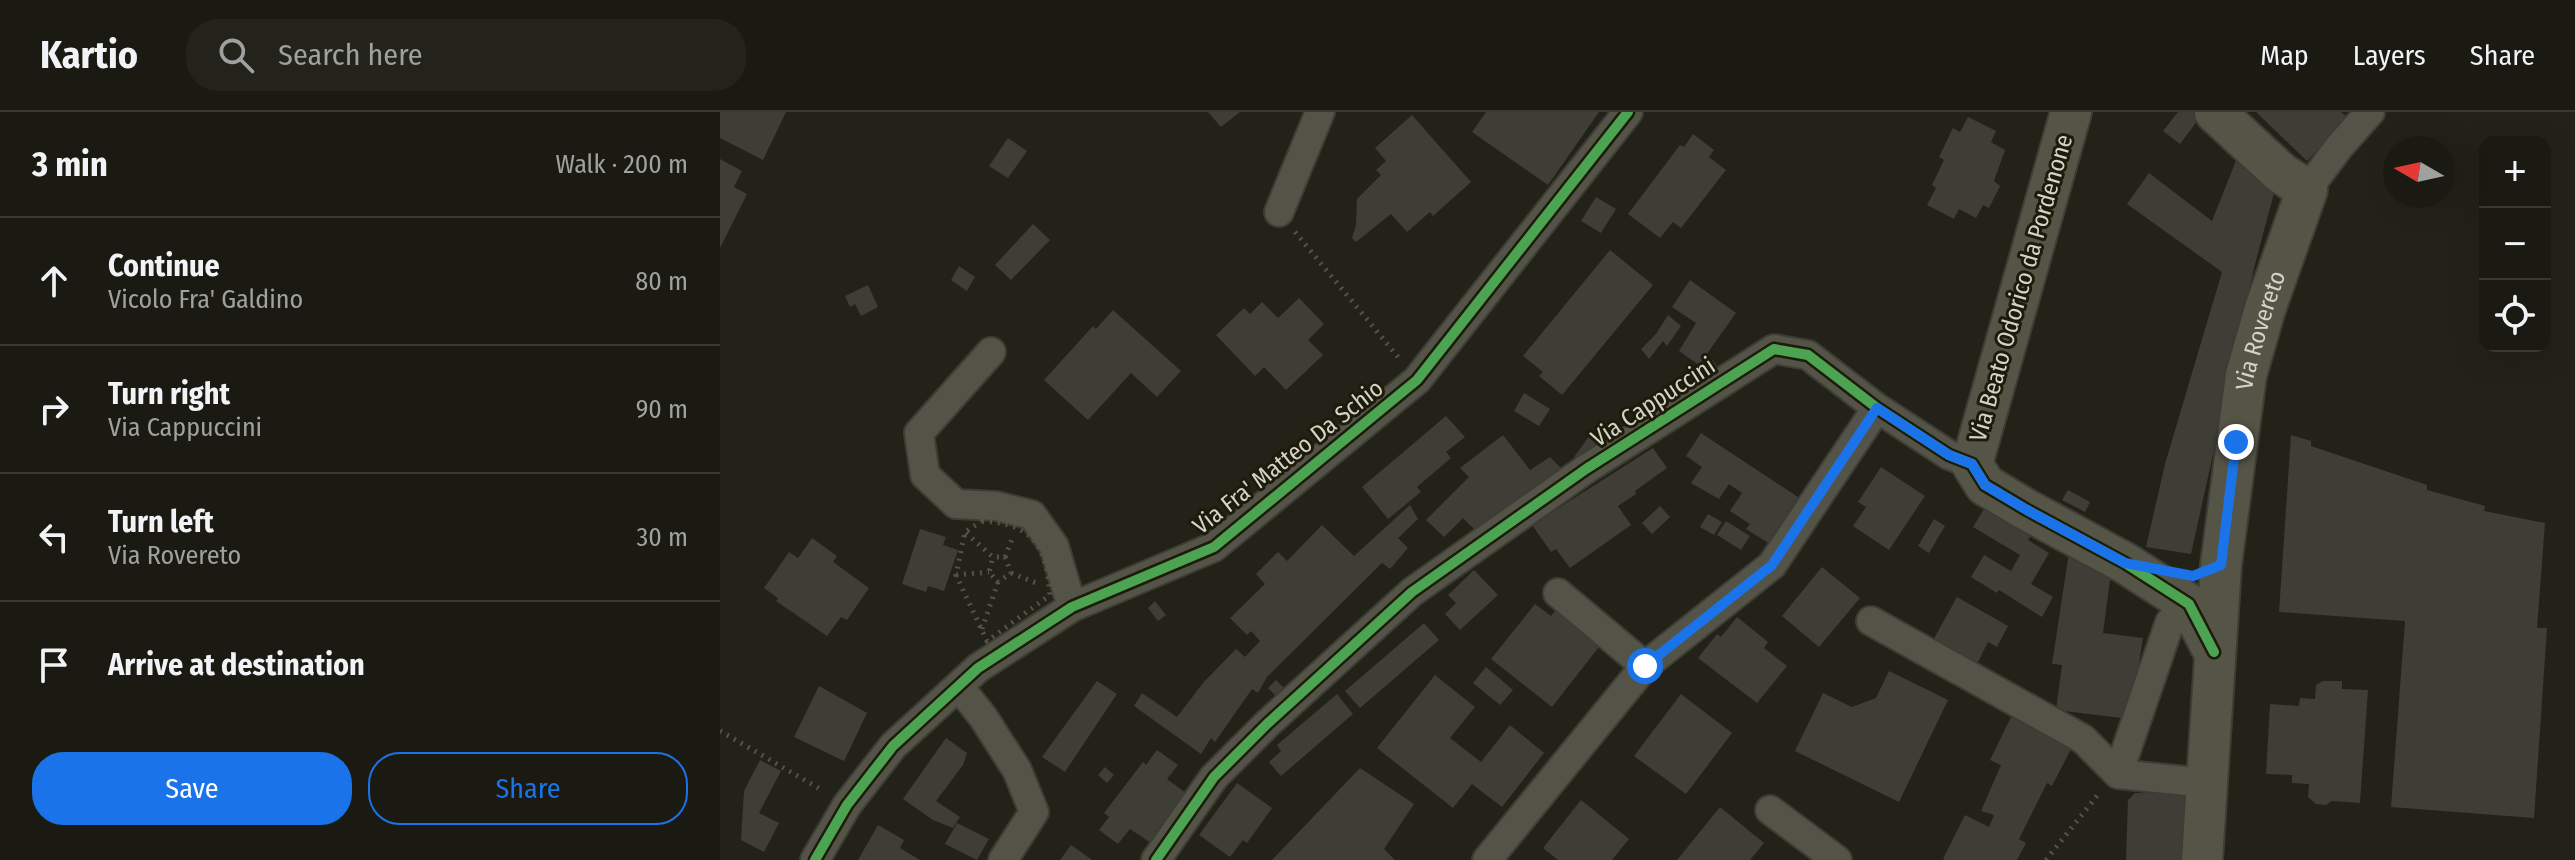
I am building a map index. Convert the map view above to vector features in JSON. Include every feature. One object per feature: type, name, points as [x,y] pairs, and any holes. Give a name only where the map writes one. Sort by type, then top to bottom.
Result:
[{"type":"street","points":[[1279,212],[1320,112]]},
{"type":"street","name":"Via Fra' Matteo Da Schio","points":[[815,860],[847,805],[893,746],[978,668],[1072,607],[1214,547],[1417,380],[1628,112]]},
{"type":"street","name":"Via Beato Odorico da Pordenone","points":[[1972,464],[2071,112]]},
{"type":"street","points":[[2215,112],[2281,173],[2307,190],[2370,112]]},
{"type":"street","name":"Via Rovereto","points":[[2202,860],[2221,565],[2246,375],[2265,309],[2307,190]]},
{"type":"street","name":"Via Cappuccini","points":[[1156,860],[1214,777],[1267,724],[1412,592],[1586,469],[1774,349],[1808,355],[1877,408],[1949,455],[1972,464],[1985,485],[2125,563],[2189,604],[2214,652]]},
{"type":"street","points":[[991,352],[919,433],[925,475],[956,504],[996,506],[1032,515],[1054,546],[1072,607]]},
{"type":"street","points":[[1487,860],[1645,666],[1772,565],[1877,408]]},
{"type":"street","name":"Via Cappuccini","points":[[2125,563],[2193,576],[2221,565]]},
{"type":"street","points":[[1558,593],[1645,666]]},
{"type":"street","points":[[2118,774],[2170,622],[2189,604]]},
{"type":"street","points":[[1871,621],[2083,739],[2118,774],[2206,783]]},
{"type":"street","points":[[959,687],[983,717],[1017,770],[1034,812],[1003,860]]},
{"type":"street","points":[[1770,810],[1837,860]]},
{"type":"path","points":[[1279,212],[1417,380]]},
{"type":"path","points":[[982,521],[1004,523],[1026,532],[1039,547],[1050,595],[987,641],[956,575],[965,532],[982,521]]},
{"type":"path","points":[[965,532],[993,557],[1005,557],[1011,573],[1049,588]]},
{"type":"path","points":[[989,572],[993,557]]},
{"type":"path","points":[[956,575],[989,572]]},
{"type":"path","points":[[989,572],[998,582]]},
{"type":"path","points":[[982,630],[998,582],[1011,573]]},
{"type":"path","points":[[720,731],[847,805]]},
{"type":"path","points":[[2046,860],[2092,801],[2118,774]]},
{"type":"building","points":[[720,112],[786,112],[763,160],[720,138]]},
{"type":"building","points":[[1208,112],[1240,112],[1221,127]]},
{"type":"building","points":[[1486,112],[1599,112],[1548,185],[1472,132]]},
{"type":"building","points":[[2178,112],[2204,112],[2180,144],[2163,131]]},
{"type":"building","points":[[2256,112],[2341,112],[2347,117],[2307,161]]},
{"type":"building","points":[[1412,115],[1471,182],[1433,216],[1430,212],[1407,232],[1391,214],[1356,242],[1352,238],[1357,199],[1381,175],[1376,170],[1386,161],[1375,148]]},
{"type":"building","points":[[1968,117],[1996,131],[1991,142],[2005,150],[1994,181],[2000,186],[1989,208],[1983,205],[1976,218],[1959,209],[1954,219],[1927,205],[1936,188],[1932,185],[1944,160],[1939,157],[1953,128],[1960,132]]},
{"type":"building","points":[[1693,134],[1714,150],[1709,157],[1726,170],[1681,228],[1673,222],[1660,238],[1628,214],[1680,145],[1684,147]]},
{"type":"building","points":[[1008,138],[1027,151],[1008,178],[989,166]]},
{"type":"building","points":[[2237,158],[2277,182],[2255,264],[2191,554],[2146,547],[2165,464],[2222,272],[2127,204],[2149,173],[2212,221]]},
{"type":"building","points":[[720,159],[742,171],[734,187],[747,194],[720,248]]},
{"type":"building","points":[[1596,197],[1616,209],[1601,233],[1581,221]]},
{"type":"building","points":[[1033,224],[1050,240],[1011,280],[995,265]]},
{"type":"building","points":[[1610,250],[1653,285],[1562,395],[1539,376],[1543,372],[1523,356]]},
{"type":"building","points":[[959,266],[975,277],[967,291],[951,280]]},
{"type":"building","points":[[1690,280],[1736,313],[1699,365],[1679,351],[1696,323],[1672,307]]},
{"type":"building","points":[[868,285],[878,307],[861,316],[855,304],[850,307],[845,296]]},
{"type":"building","points":[[1299,298],[1324,324],[1308,340],[1323,355],[1286,390],[1264,367],[1255,376],[1216,335],[1244,308],[1250,314],[1262,302],[1278,318]]},
{"type":"building","points":[[1113,310],[1181,371],[1157,397],[1131,373],[1088,420],[1044,380],[1093,326],[1096,329]]},
{"type":"building","points":[[1668,315],[1681,326],[1667,346],[1663,341],[1649,359],[1641,349],[1656,334]]},
{"type":"building","points":[[1712,359],[1722,373],[1708,384],[1698,370]]},
{"type":"building","points":[[1524,393],[1550,409],[1539,426],[1514,411]]},
{"type":"building","points":[[1446,416],[1465,437],[1446,452],[1451,458],[1417,487],[1421,492],[1388,519],[1362,487]]},
{"type":"building","points":[[1593,431],[1602,449],[1580,461],[1574,457]]},
{"type":"building","points":[[1701,433],[1801,499],[1770,544],[1746,529],[1750,524],[1730,511],[1742,493],[1729,484],[1719,499],[1691,483],[1702,467],[1686,456]]},
{"type":"building","points":[[1503,435],[1530,470],[1550,457],[1564,471],[1478,533],[1463,518],[1444,537],[1426,520],[1469,477],[1460,468]]},
{"type":"building","points":[[2291,435],[2311,441],[2311,446],[2427,485],[2427,490],[2485,506],[2484,511],[2545,523],[2537,628],[2547,628],[2534,818],[2391,807],[2405,621],[2279,612]]},
{"type":"building","points":[[1653,448],[1667,468],[1618,506],[1631,525],[1570,568],[1556,549],[1551,552],[1532,525]]},
{"type":"building","points":[[1881,467],[1925,496],[1889,550],[1853,526],[1866,507],[1858,502]]},
{"type":"building","points":[[2068,490],[2090,502],[2085,512],[2062,500]]},
{"type":"building","points":[[1410,505],[1418,519],[1398,538],[1408,548],[1390,569],[1382,563],[1267,677],[1258,693],[1252,689],[1215,742],[1211,738],[1201,754],[1134,706],[1142,693],[1177,717],[1203,683],[1236,649],[1245,657],[1260,641],[1251,631],[1247,635],[1230,618],[1265,584],[1256,574],[1278,552],[1287,561],[1322,525],[1354,556]]},
{"type":"building","points":[[1660,506],[1670,517],[1652,534],[1642,523]]},
{"type":"building","points":[[1984,509],[2005,522],[2013,513],[2036,529],[2028,540],[2049,553],[2031,584],[2053,597],[2042,617],[1999,590],[1997,593],[1971,577],[1984,555],[2011,571],[2020,555],[1973,527]]},
{"type":"building","points":[[1708,514],[1722,522],[1714,535],[1700,527]]},
{"type":"building","points":[[1934,519],[1945,526],[1929,553],[1918,546]]},
{"type":"building","points":[[1726,521],[1750,536],[1741,550],[1717,535]]},
{"type":"building","points":[[920,529],[946,537],[943,545],[958,550],[944,591],[928,586],[926,592],[902,584]]},
{"type":"building","points":[[812,538],[837,556],[833,562],[869,588],[847,620],[841,617],[827,636],[776,601],[778,598],[764,588],[789,552],[798,558]]},
{"type":"building","points":[[2069,552],[2112,565],[2103,633],[2143,638],[2130,719],[2056,710],[2062,665],[2052,664]]},
{"type":"building","points":[[1822,567],[1860,598],[1819,647],[1782,616]]},
{"type":"building","points":[[1474,570],[1498,595],[1460,630],[1445,614],[1456,603],[1448,595]]},
{"type":"building","points":[[1957,597],[2008,626],[1997,647],[1988,642],[1976,666],[1932,642]]},
{"type":"building","points":[[1155,601],[1166,615],[1158,621],[1148,608]]},
{"type":"building","points":[[1535,604],[1551,616],[1558,607],[1602,643],[1552,707],[1491,659]]},
{"type":"building","points":[[1737,617],[1768,642],[1764,648],[1787,666],[1757,703],[1698,658],[1717,634],[1721,637]]},
{"type":"building","points":[[1424,623],[1439,640],[1360,708],[1345,691]]},
{"type":"building","points":[[1486,667],[1513,690],[1500,705],[1473,683]]},
{"type":"building","points":[[1889,671],[1948,700],[1899,802],[1795,751],[1823,693],[1852,707],[1876,698]]},
{"type":"building","points":[[1435,675],[1475,707],[1450,738],[1481,762],[1510,725],[1544,753],[1502,807],[1472,784],[1453,808],[1377,748]]},
{"type":"building","points":[[1276,680],[1284,688],[1276,696],[1268,688]]},
{"type":"building","points":[[1097,681],[1117,694],[1065,772],[1042,757]]},
{"type":"building","points":[[2323,681],[2342,681],[2342,689],[2368,690],[2360,803],[2332,801],[2326,805],[2316,804],[2308,797],[2309,784],[2292,783],[2292,775],[2266,774],[2270,704],[2299,706],[2300,698],[2315,699],[2316,685]]},
{"type":"building","points":[[819,686],[867,713],[844,761],[794,737]]},
{"type":"building","points":[[1337,694],[1353,714],[1281,776],[1269,762],[1281,751],[1277,745]]},
{"type":"building","points":[[1681,694],[1732,733],[1686,794],[1634,756]]},
{"type":"building","points":[[2012,715],[2073,745],[2052,786],[2047,783],[2019,839],[2026,843],[2017,860],[1945,860],[1965,815],[1989,827],[1994,815],[1981,811],[2001,765],[1990,760]]},
{"type":"building","points":[[946,738],[967,753],[963,765],[936,801],[960,817],[953,828],[933,820],[903,799]]},
{"type":"building","points":[[1157,750],[1178,765],[1167,779],[1190,796],[1154,845],[1130,829],[1118,844],[1099,830],[1109,817],[1104,813],[1143,762],[1146,765]]},
{"type":"building","points":[[760,760],[781,771],[759,813],[779,823],[764,852],[741,840],[744,791]]},
{"type":"building","points":[[1105,767],[1114,775],[1107,783],[1098,775]]},
{"type":"building","points":[[1360,768],[1414,804],[1384,849],[1395,860],[1272,860]]},
{"type":"building","points":[[1237,783],[1272,808],[1247,843],[1243,840],[1230,857],[1199,835]]},
{"type":"building","points":[[2135,793],[2185,794],[2182,860],[2126,860],[2128,800]]},
{"type":"building","points":[[1581,800],[1629,839],[1612,860],[1558,860],[1543,848]]},
{"type":"building","points":[[1720,807],[1764,843],[1750,860],[1677,860]]},
{"type":"building","points":[[957,823],[989,839],[977,860],[945,844]]},
{"type":"building","points":[[878,825],[904,840],[900,848],[920,860],[858,860]]},
{"type":"building","points":[[1071,845],[1092,860],[1060,860]]},
{"type":"cycle path","points":[[815,860],[847,805],[893,746],[978,668],[1072,607],[1214,547],[1417,380],[1628,112]]},
{"type":"cycle path","points":[[1156,860],[1214,777],[1267,724],[1412,592],[1586,469],[1774,349],[1808,355],[1877,408],[1949,455],[1972,464],[1985,485],[2125,563],[2189,604],[2214,652]]},
{"type":"route","points":[[1645,666],[1772,565],[1877,408],[1949,455],[1972,464],[1985,485],[2125,563],[2193,576],[2221,565],[2236,442]]}]
